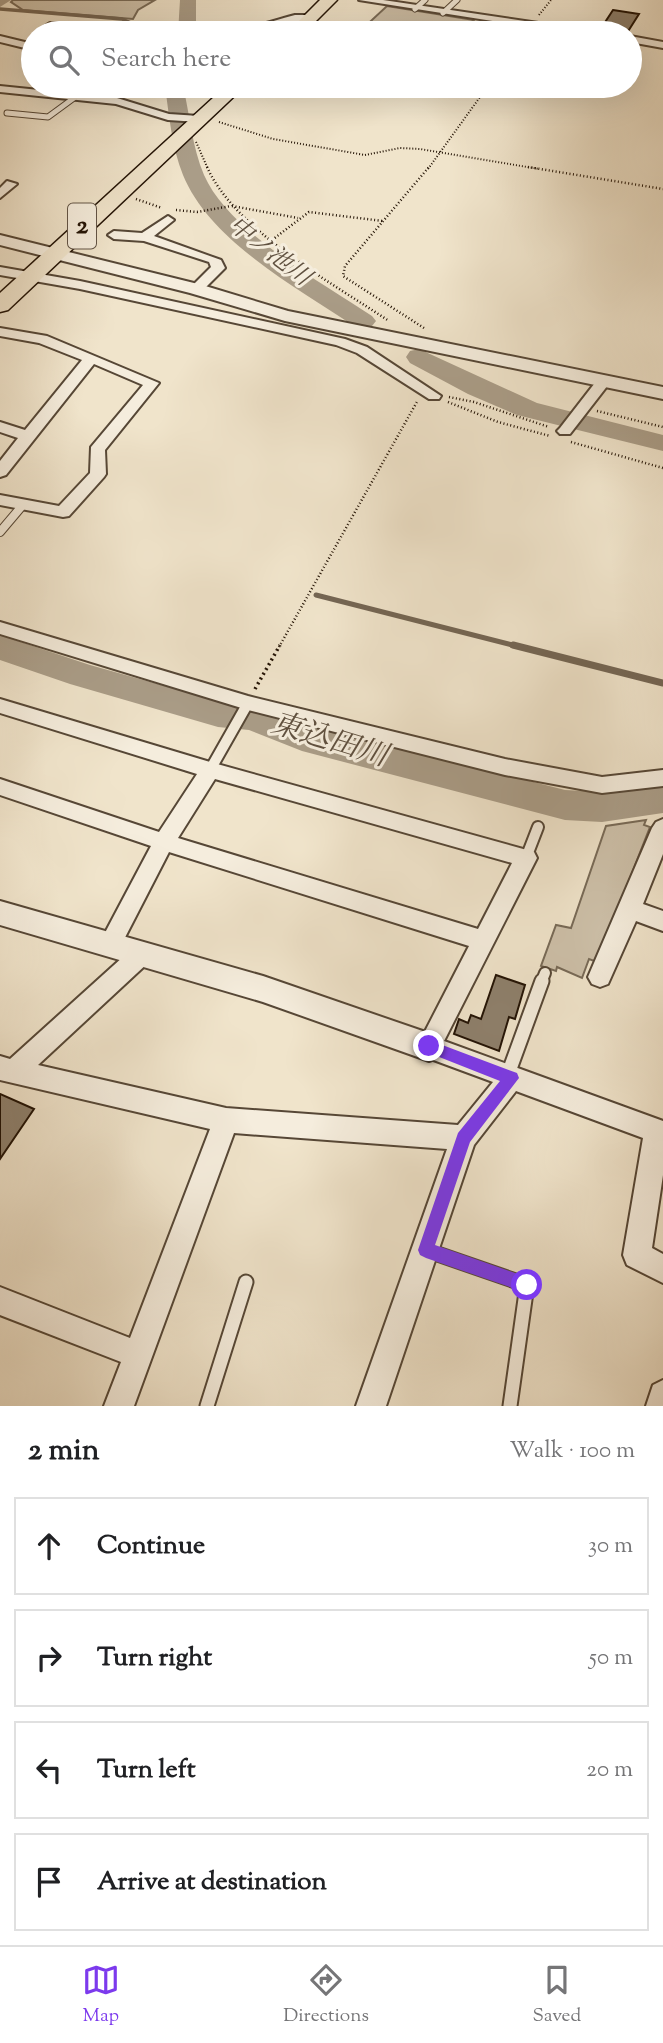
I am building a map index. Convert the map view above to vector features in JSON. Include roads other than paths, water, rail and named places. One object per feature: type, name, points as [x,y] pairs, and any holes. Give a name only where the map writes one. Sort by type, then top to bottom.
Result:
[{"type":"main road","points":[[309,21],[329,0]]},
{"type":"main road","name":"2","points":[[0,305],[223,98]]},
{"type":"street","points":[[365,0],[500,21]]},
{"type":"street","points":[[280,21],[293,17],[312,18]]},
{"type":"street","points":[[0,39],[21,44]]},
{"type":"street","points":[[642,41],[663,45]]},
{"type":"street","points":[[0,89],[21,89]]},
{"type":"street","points":[[98,98],[117,101],[168,117],[199,120]]},
{"type":"street","points":[[0,194],[11,184]]},
{"type":"street","points":[[145,237],[169,213]]},
{"type":"street","points":[[114,234],[145,237],[215,260],[218,268],[196,289]]},
{"type":"street","points":[[0,240],[196,289],[285,316],[663,393]]},
{"type":"street","points":[[0,271],[340,342],[362,350],[434,396]]},
{"type":"street","points":[[0,332],[42,339],[152,383],[97,450],[98,474],[63,512],[0,500]]},
{"type":"street","points":[[0,472],[91,358]]},
{"type":"street","points":[[565,431],[603,382]]},
{"type":"street","points":[[0,427],[28,436]]},
{"type":"street","points":[[0,628],[246,705],[505,767],[602,785],[663,778]]},
{"type":"street","points":[[0,706],[210,770],[526,858],[429,1046]]},
{"type":"street","points":[[109,946],[164,842],[210,770]]},
{"type":"street","points":[[0,787],[164,842],[485,941]]},
{"type":"street","points":[[600,977],[663,828]]},
{"type":"street","points":[[630,909],[663,921]]},
{"type":"street","points":[[0,913],[263,989],[429,1046],[660,1133],[637,1255],[663,1269]]},
{"type":"street","points":[[7,1070],[142,954]]},
{"type":"street","points":[[7,1070],[226,1120],[464,1138]]},
{"type":"street","points":[[371,1406],[464,1138],[509,1077]]},
{"type":"street","points":[[119,1406],[136,1354],[226,1120]]},
{"type":"street","points":[[0,1301],[136,1354]]},
{"type":"street","points":[[661,1406],[663,1395]]},
{"type":"lane","points":[[415,9],[425,0]]},
{"type":"lane","points":[[443,13],[457,0]]},
{"type":"lane","points":[[7,113],[48,117],[74,98]]},
{"type":"lane","points":[[0,532],[22,506]]},
{"type":"lane","points":[[210,770],[246,705]]},
{"type":"lane","points":[[526,858],[538,827]]},
{"type":"lane","points":[[509,1077],[545,974]]},
{"type":"lane","points":[[426,1250],[527,1285],[510,1406]]},
{"type":"lane","points":[[207,1406],[246,1282]]},
{"type":"waterway","name":"中ノ池川","points":[[187,21],[188,0]]},
{"type":"waterway","points":[[0,9],[127,21]]},
{"type":"waterway","name":"中ノ池川","points":[[176,98],[192,172],[210,201],[248,241],[363,321]]},
{"type":"waterway","name":"中ノ池川","points":[[419,357],[477,388],[527,409],[663,443]]},
{"type":"waterway","points":[[316,595],[520,647]]},
{"type":"waterway","points":[[513,645],[663,683]]},
{"type":"waterway","name":"東込田川","points":[[0,647],[82,675],[218,714],[253,717],[302,737],[565,805],[602,807],[663,798]]}]
